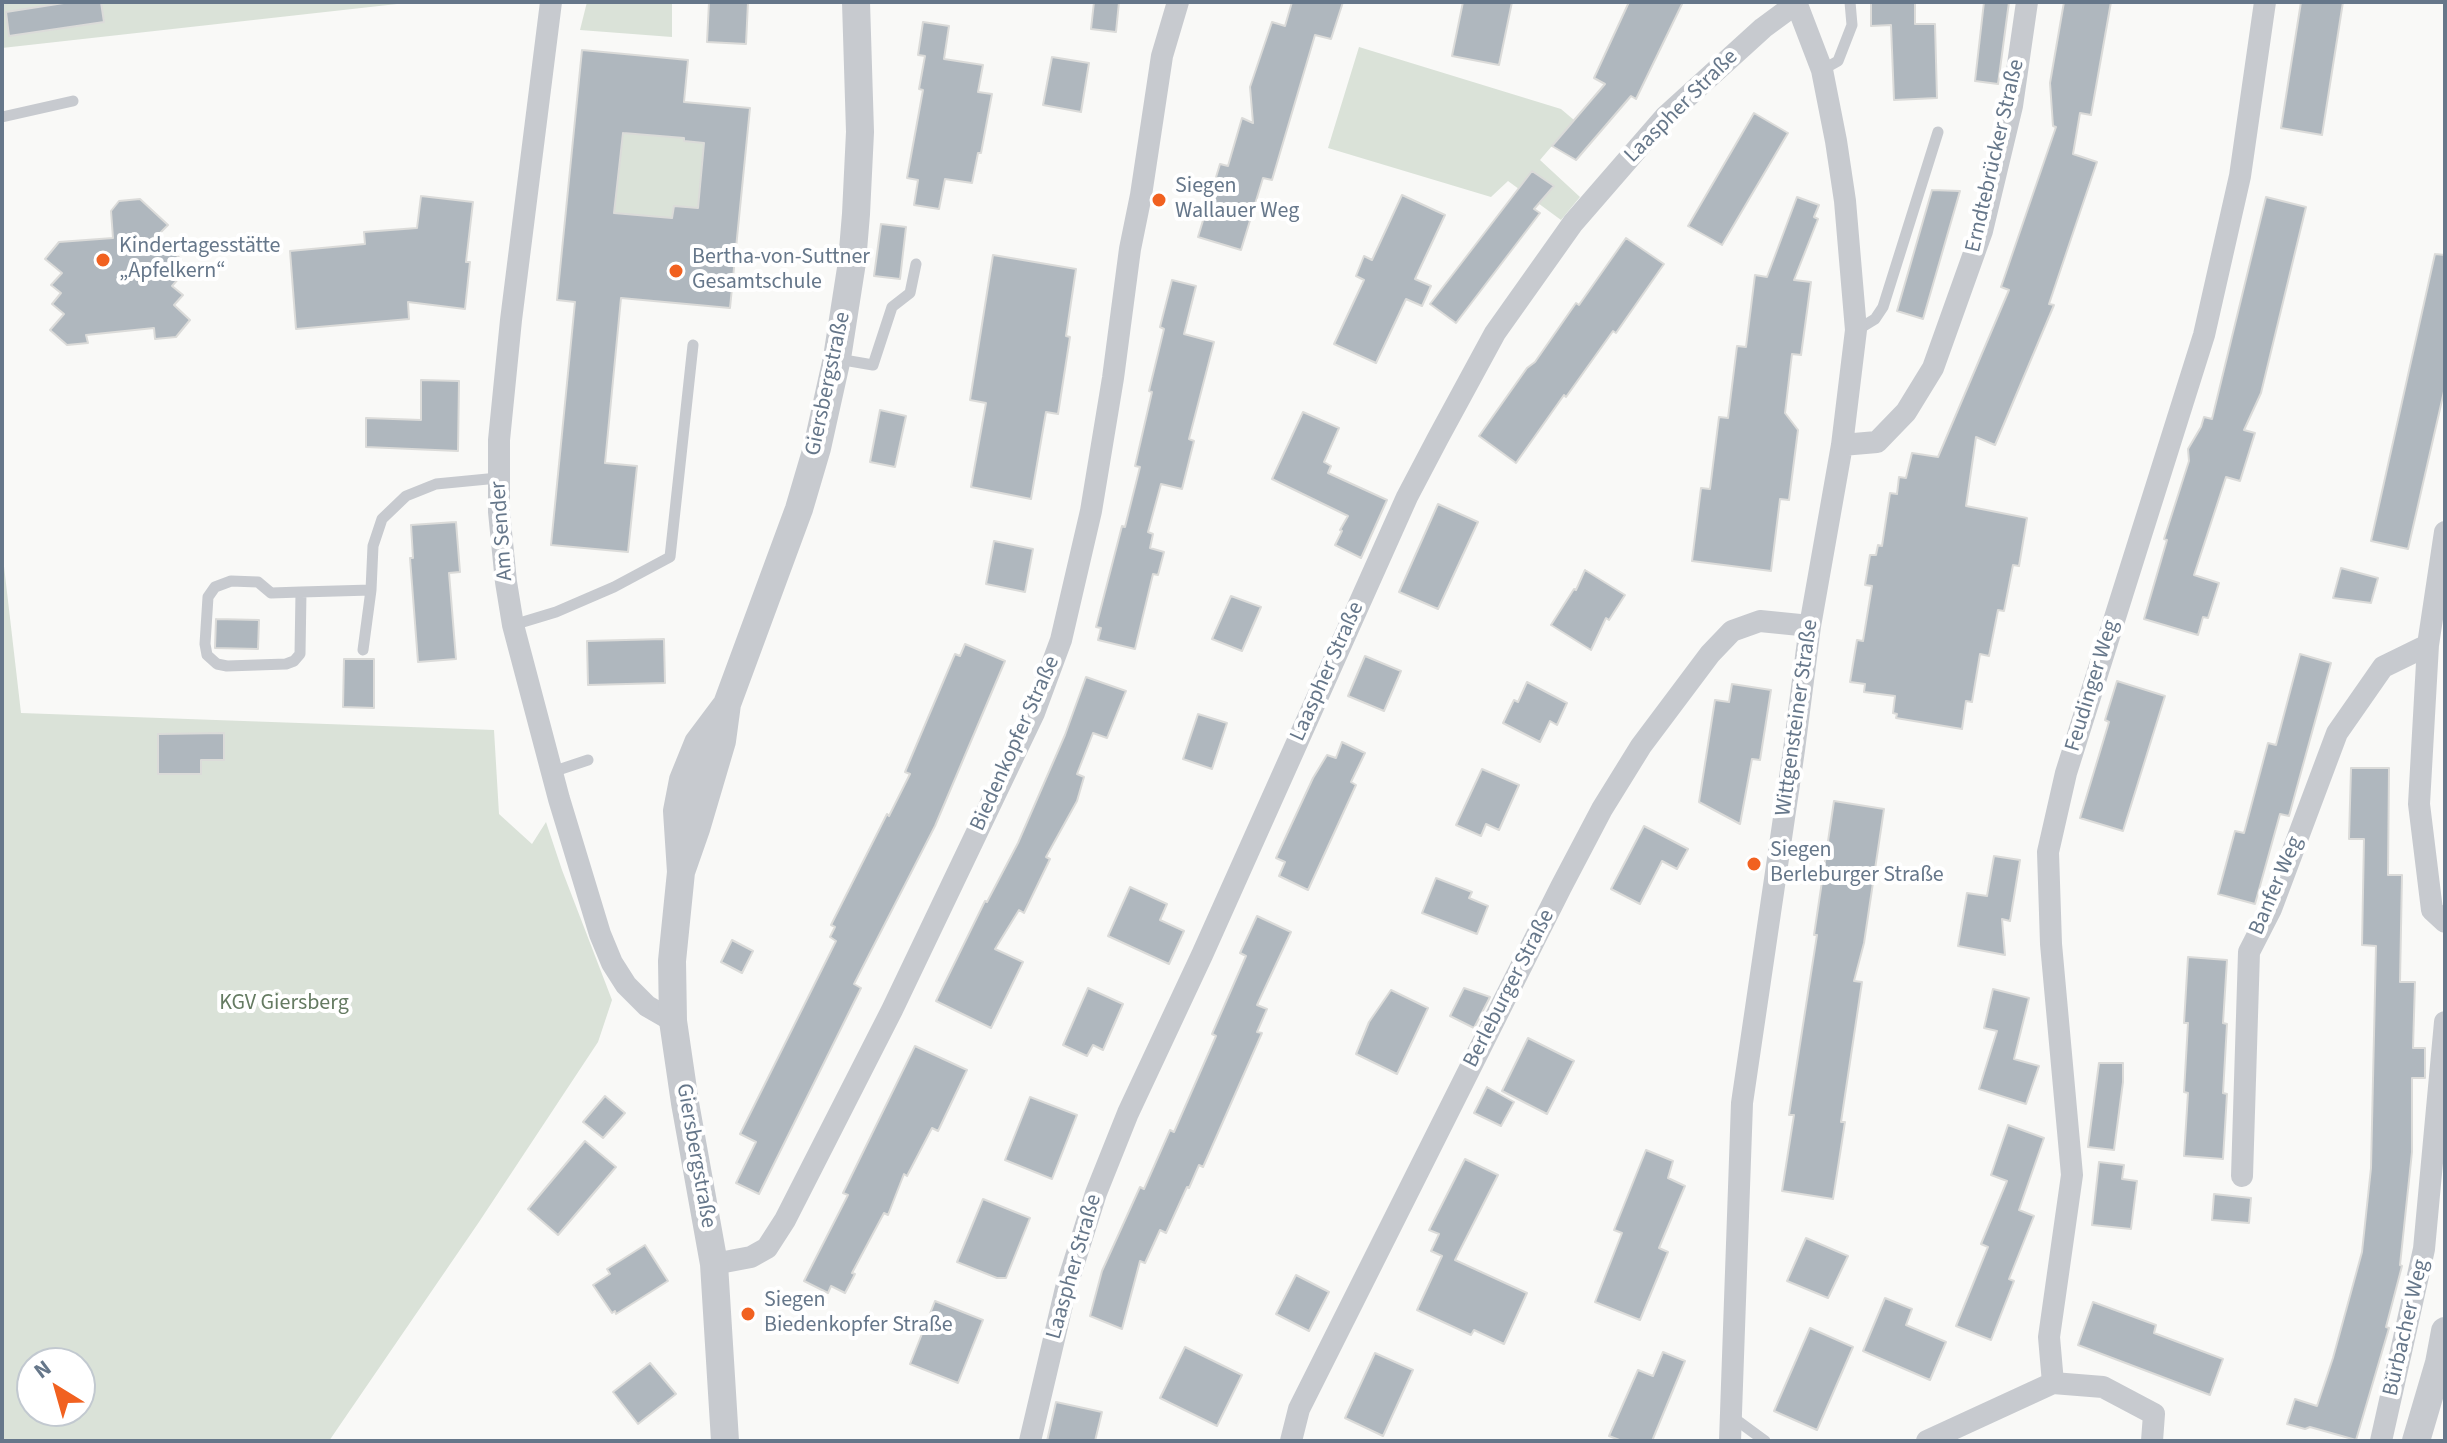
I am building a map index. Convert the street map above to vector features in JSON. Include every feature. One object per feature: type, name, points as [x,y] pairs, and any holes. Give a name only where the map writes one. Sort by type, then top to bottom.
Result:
[{"type":"street","name":"Am Sender","points":[[551,2],[508,342],[499,440],[501,540],[513,625],[600,934],[612,963],[626,985],[647,1006],[673,1021]]},
{"type":"street","name":"Giersbergstraße","points":[[725,1441],[714,1264],[673,1021],[672,961],[681,872],[677,811],[683,780],[698,743],[727,704],[799,509],[817,448],[837,358],[856,214],[860,132],[856,2]]},
{"type":"street","name":"Biedenkopfer Straße","points":[[714,1264],[751,1257],[767,1248],[785,1220],[892,1010],[1021,742],[1061,640],[1093,496],[1162,56],[1178,2]]},
{"type":"street","name":"Erndtebrücker Straße","points":[[1842,445],[1877,442],[1906,412],[1933,368],[1982,231],[2012,106],[2027,2]]},
{"type":"street","name":"Feudinger Weg","points":[[2053,1383],[2049,1337],[2072,1175],[2051,944],[2048,852],[2066,773],[2204,335],[2240,176],[2265,2]]},
{"type":"street","name":"Wittgensteiner Straße","points":[[1730,1441],[1742,1103],[1810,626],[1842,445],[1856,330],[1845,201],[1822,70],[1796,3]]},
{"type":"street","name":"Laaspher Straße","points":[[1030,1441],[1066,1288],[1096,1193],[1117,1140],[1407,497],[1438,438],[1495,333],[1573,223],[1665,117],[1763,28],[1796,3]]},
{"type":"street","points":[[2445,532],[2428,645],[2419,804],[2432,910],[2445,922]]},
{"type":"street","name":"Berleburger Straße","points":[[1291,1441],[1299,1409],[1547,916],[1602,809],[1641,746],[1684,686],[1732,631],[1760,621],[1810,626]]},
{"type":"street","name":"Banfer Weg","points":[[2242,1176],[2249,952],[2271,909],[2337,733],[2383,667],[2428,645]]},
{"type":"street","name":"Bürbacher Weg","points":[[2381,1441],[2424,1249],[2445,1022]]},
{"type":"street","name":"Bürbacher Weg","points":[[2416,1441],[2445,1331]]},
{"type":"street","points":[[1927,1441],[2053,1383],[2103,1387],[2154,1414],[2152,1441]]},
{"type":"lane","points":[[1822,70],[1838,61],[1852,25],[1850,2]]},
{"type":"lane","points":[[2,117],[73,101]]},
{"type":"lane","points":[[1856,330],[1875,319],[1883,307],[1938,132]]},
{"type":"lane","points":[[837,358],[873,365],[892,307],[910,293],[916,264]]},
{"type":"lane","points":[[513,625],[556,612],[614,587],[670,557],[693,345]]},
{"type":"lane","points":[[363,650],[373,546],[382,519],[406,496],[436,484],[498,478]]},
{"type":"lane","points":[[301,592],[300,654],[294,661],[227,666],[217,664],[207,655],[208,597],[215,587],[231,581],[258,582],[271,593],[301,592],[371,590]]},
{"type":"lane","points":[[552,772],[588,760]]},
{"type":"lane","points":[[1731,1416],[1765,1441]]},
{"type":"green space","points":[[2,2],[415,2],[2,48]]},
{"type":"green space","points":[[587,2],[672,2],[672,37],[580,30]]},
{"type":"green space","points":[[1359,47],[1561,109],[1574,120],[1540,160],[1580,197],[1561,220],[1508,181],[1491,197],[1328,148]]},
{"type":"green space","points":[[623,133],[684,138],[684,141],[704,143],[698,208],[674,206],[672,218],[614,213]]},
{"type":"green space","name":"KGV Giersberg","points":[[2,549],[21,713],[494,730],[499,814],[532,844],[546,822],[612,1000],[598,1042],[329,1441],[2,1441]]},
{"type":"building","points":[[70,2],[101,2],[104,22],[9,36],[6,12]]},
{"type":"building","points":[[709,2],[748,2],[746,44],[707,42]]},
{"type":"building","points":[[1094,2],[1119,2],[1116,32],[1091,29]]},
{"type":"building","points":[[1292,2],[1343,2],[1331,39],[1315,35],[1272,180],[1263,178],[1241,250],[1198,237],[1220,164],[1228,166],[1242,118],[1253,123],[1250,87],[1272,22],[1285,26]]},
{"type":"building","points":[[1463,2],[1512,2],[1499,65],[1452,56]]},
{"type":"building","points":[[1629,2],[1683,2],[1636,99],[1631,96],[1576,160],[1552,146],[1605,84],[1594,78]]},
{"type":"building","points":[[1871,2],[1915,2],[1915,24],[1935,24],[1937,98],[1894,100],[1891,25],[1871,26]]},
{"type":"building","points":[[1984,2],[2009,2],[1998,84],[1975,81]]},
{"type":"building","points":[[2064,2],[2111,2],[2091,115],[2080,113],[2073,154],[2097,162],[2049,304],[2054,305],[1995,445],[1976,437],[1966,506],[2027,518],[2019,566],[2013,565],[2004,611],[1998,610],[1989,656],[1980,654],[1972,702],[1966,701],[1962,729],[1896,718],[1897,714],[1893,713],[1895,696],[1864,692],[1865,684],[1850,682],[1857,640],[1863,641],[1872,586],[1865,585],[1870,555],[1876,555],[1878,545],[1882,546],[1890,493],[1897,494],[1899,477],[1906,478],[1912,453],[1938,457],[2009,290],[2001,287],[2056,127],[2053,126],[2050,83]]},
{"type":"building","points":[[2301,2],[2343,2],[2322,135],[2281,128]]},
{"type":"building","points":[[923,22],[949,26],[944,59],[983,65],[978,92],[992,94],[972,183],[945,179],[939,209],[914,205],[918,180],[907,178],[923,90],[919,89],[925,56],[918,55]]},
{"type":"building","points":[[582,50],[688,60],[684,102],[750,108],[730,308],[621,298],[605,463],[637,466],[628,552],[551,545],[575,302],[557,300]],"holes":[[[623,133],[684,138],[684,141],[704,143],[698,208],[674,206],[672,218],[614,213]]]},
{"type":"building","points":[[1052,57],[1089,63],[1081,112],[1043,105]]},
{"type":"building","points":[[1754,113],[1788,133],[1722,245],[1688,226]]},
{"type":"building","points":[[1532,171],[1554,186],[1534,209],[1540,213],[1456,323],[1430,304]]},
{"type":"building","points":[[1932,190],[1960,191],[1923,319],[1897,311]]},
{"type":"building","points":[[1402,195],[1445,215],[1415,279],[1431,286],[1422,306],[1406,299],[1376,363],[1334,344],[1364,280],[1356,276],[1364,256],[1372,260]]},
{"type":"building","points":[[421,196],[473,202],[466,262],[470,262],[465,309],[408,302],[409,319],[296,329],[290,251],[365,244],[364,232],[417,228]]},
{"type":"building","points":[[1797,197],[1819,205],[1814,217],[1818,219],[1794,280],[1811,282],[1801,355],[1792,354],[1785,413],[1798,430],[1789,500],[1780,499],[1771,571],[1692,561],[1701,488],[1710,489],[1719,417],[1728,418],[1737,346],[1746,347],[1755,275],[1767,277]]},
{"type":"building","points":[[2266,197],[2306,207],[2261,393],[2244,430],[2255,433],[2240,481],[2226,477],[2194,575],[2219,583],[2208,618],[2203,617],[2198,635],[2144,619],[2167,540],[2164,539],[2189,461],[2188,449],[2204,417],[2212,419]]},
{"type":"building","points":[[140,199],[168,225],[156,237],[182,260],[172,272],[179,278],[172,286],[183,295],[174,305],[190,320],[176,337],[155,339],[154,328],[86,335],[88,343],[67,345],[50,330],[64,314],[52,304],[61,293],[51,285],[62,273],[45,259],[59,242],[113,238],[111,211],[119,201]]},
{"type":"building","points":[[881,224],[906,227],[900,279],[874,276]]},
{"type":"building","points":[[1626,238],[1664,264],[1616,333],[1613,331],[1516,463],[1479,436]]},
{"type":"building","points":[[2435,254],[2445,255],[2445,387],[2408,549],[2371,541]]},
{"type":"building","points":[[993,255],[1076,269],[1066,336],[1070,337],[1058,414],[1046,412],[1031,499],[971,487],[986,403],[970,400]]},
{"type":"building","points":[[1172,280],[1196,286],[1184,334],[1214,342],[1189,439],[1194,441],[1182,489],[1161,484],[1148,532],[1153,534],[1150,548],[1164,552],[1158,575],[1153,574],[1135,649],[1098,640],[1101,628],[1096,627],[1140,467],[1135,466],[1164,329],[1160,327]]},
{"type":"building","points":[[421,380],[459,381],[458,451],[366,447],[366,418],[421,420]]},
{"type":"building","points":[[880,410],[906,416],[895,467],[870,462]]},
{"type":"building","points":[[1303,412],[1339,428],[1324,462],[1331,466],[1328,473],[1387,500],[1361,558],[1335,545],[1348,516],[1272,479]]},
{"type":"building","points":[[1438,504],[1478,522],[1438,609],[1399,592]]},
{"type":"building","points":[[456,522],[460,572],[449,573],[456,659],[418,662],[410,558],[413,558],[411,525]]},
{"type":"building","points":[[994,541],[1033,549],[1025,592],[986,584]]},
{"type":"building","points":[[2341,568],[2378,578],[2371,603],[2333,598]]},
{"type":"building","points":[[1585,570],[1625,595],[1609,620],[1606,618],[1591,650],[1551,625],[1576,590]]},
{"type":"building","points":[[1231,596],[1261,607],[1242,651],[1212,639]]},
{"type":"building","points":[[216,619],[259,620],[258,649],[215,648]]},
{"type":"building","points":[[664,639],[665,683],[588,685],[587,641]]},
{"type":"building","points":[[965,644],[1005,661],[935,826],[854,984],[861,988],[759,1194],[736,1183],[756,1142],[740,1134],[836,941],[830,937],[835,927],[831,925],[910,774],[905,772],[955,654],[960,656]]},
{"type":"building","points":[[2300,654],[2331,663],[2289,816],[2280,814],[2255,904],[2218,894],[2235,831],[2244,833],[2268,743],[2276,745]]},
{"type":"building","points":[[1365,656],[1401,671],[1384,711],[1348,696]]},
{"type":"building","points":[[344,659],[374,659],[374,708],[343,707]]},
{"type":"building","points":[[1086,677],[1126,691],[1107,738],[1093,733],[1077,774],[1084,777],[1077,801],[1046,857],[1050,859],[1024,913],[1019,910],[995,949],[1023,962],[991,1028],[936,1001],[985,901],[1018,843],[1065,735]]},
{"type":"building","points":[[2117,681],[2165,696],[2123,831],[2080,818],[2109,722],[2105,720]]},
{"type":"building","points":[[1527,682],[1567,703],[1557,725],[1550,721],[1540,742],[1503,723]]},
{"type":"building","points":[[1732,684],[1771,690],[1760,760],[1752,759],[1740,824],[1699,802],[1715,700],[1729,702]]},
{"type":"building","points":[[1198,714],[1227,723],[1212,769],[1183,759]]},
{"type":"building","points":[[224,733],[224,760],[201,760],[201,774],[158,774],[158,734]]},
{"type":"building","points":[[1342,742],[1365,753],[1351,782],[1356,785],[1308,890],[1279,876],[1285,862],[1276,858],[1313,778],[1327,755],[1336,758]]},
{"type":"building","points":[[2351,768],[2389,768],[2388,875],[2402,875],[2400,982],[2415,982],[2413,1048],[2425,1048],[2425,1078],[2412,1078],[2412,1152],[2402,1266],[2386,1327],[2389,1328],[2356,1440],[2287,1424],[2295,1399],[2317,1406],[2333,1358],[2362,1252],[2371,1168],[2376,946],[2362,945],[2364,839],[2349,839]]},
{"type":"building","points":[[1482,769],[1519,785],[1499,830],[1486,824],[1481,836],[1456,825]]},
{"type":"building","points":[[1834,801],[1884,809],[1864,943],[1854,981],[1862,982],[1833,1199],[1782,1191],[1794,1115],[1789,1115]]},
{"type":"building","points":[[1644,826],[1688,849],[1677,869],[1662,861],[1640,904],[1611,889]]},
{"type":"building","points":[[1994,856],[2020,860],[2010,921],[2002,919],[2005,955],[1958,946],[1967,893],[1987,896]]},
{"type":"building","points":[[1436,878],[1472,892],[1469,898],[1488,906],[1477,934],[1422,913]]},
{"type":"building","points":[[1130,887],[1167,904],[1160,920],[1184,931],[1169,964],[1108,936]]},
{"type":"building","points":[[1257,916],[1291,932],[1257,1005],[1267,1009],[1257,1032],[1262,1033],[1203,1167],[1199,1165],[1166,1233],[1160,1230],[1145,1263],[1140,1261],[1122,1329],[1090,1316],[1102,1271],[1140,1187],[1144,1189],[1170,1130],[1174,1132],[1216,1036],[1212,1034],[1246,956],[1240,953]]},
{"type":"building","points":[[732,940],[753,951],[742,973],[721,962]]},
{"type":"building","points":[[2188,957],[2227,960],[2223,1023],[2227,1024],[2223,1093],[2227,1094],[2223,1159],[2184,1156],[2188,1093],[2184,1092],[2188,1023],[2184,1023]]},
{"type":"building","points":[[1088,988],[1123,1004],[1103,1050],[1093,1045],[1087,1056],[1063,1045]]},
{"type":"building","points":[[1464,988],[1490,997],[1474,1028],[1450,1016]]},
{"type":"building","points":[[1993,989],[2029,998],[2014,1059],[2039,1066],[2026,1104],[1979,1089],[1997,1031],[1984,1028]]},
{"type":"building","points":[[1391,990],[1428,1008],[1397,1074],[1356,1054],[1369,1022]]},
{"type":"building","points":[[1528,1038],[1574,1061],[1547,1114],[1502,1091]]},
{"type":"building","points":[[915,1046],[967,1070],[938,1131],[932,1128],[907,1176],[904,1174],[888,1215],[884,1213],[852,1273],[855,1274],[845,1293],[831,1286],[828,1293],[804,1281],[848,1195],[843,1193]]},
{"type":"building","points":[[2099,1063],[2123,1063],[2114,1150],[2088,1147]]},
{"type":"building","points":[[1487,1087],[1514,1102],[1501,1126],[1474,1113]]},
{"type":"building","points":[[605,1096],[625,1113],[603,1138],[583,1122]]},
{"type":"building","points":[[1030,1097],[1077,1115],[1052,1179],[1005,1160]]},
{"type":"building","points":[[2008,1125],[2044,1138],[2019,1210],[2034,1216],[2009,1279],[2014,1281],[1991,1340],[1956,1326],[1988,1247],[1981,1244],[2007,1181],[1991,1175]]},
{"type":"building","points":[[585,1141],[616,1167],[558,1235],[528,1209]]},
{"type":"building","points":[[1646,1150],[1673,1161],[1668,1178],[1685,1186],[1659,1248],[1668,1252],[1640,1320],[1595,1302],[1622,1233],[1614,1230]]},
{"type":"building","points":[[1465,1159],[1498,1175],[1455,1260],[1527,1293],[1504,1344],[1474,1330],[1471,1335],[1417,1310],[1442,1256],[1431,1251],[1439,1234],[1429,1230]]},
{"type":"building","points":[[2099,1162],[2124,1165],[2122,1179],[2137,1181],[2131,1229],[2092,1225]]},
{"type":"building","points":[[2214,1194],[2251,1198],[2249,1223],[2212,1220]]},
{"type":"building","points":[[983,1199],[1030,1218],[1006,1278],[997,1278],[957,1262]]},
{"type":"building","points":[[1806,1238],[1848,1256],[1828,1298],[1787,1281]]},
{"type":"building","points":[[645,1245],[668,1281],[616,1314],[615,1311],[612,1313],[593,1285],[610,1274],[607,1269]]},
{"type":"building","points":[[1296,1275],[1329,1292],[1309,1331],[1276,1314]]},
{"type":"building","points":[[1885,1298],[1912,1309],[1906,1325],[1946,1342],[1930,1380],[1863,1351]]},
{"type":"building","points":[[935,1301],[983,1320],[958,1383],[910,1364]]},
{"type":"building","points":[[2093,1302],[2156,1325],[2154,1333],[2223,1359],[2210,1395],[2078,1345]]},
{"type":"building","points":[[1810,1328],[1853,1347],[1817,1430],[1774,1411]]},
{"type":"building","points":[[1185,1347],[1242,1375],[1217,1426],[1160,1398]]},
{"type":"building","points":[[1663,1352],[1685,1361],[1652,1441],[1622,1441],[1609,1436],[1638,1370],[1653,1376]]},
{"type":"building","points":[[1375,1353],[1413,1370],[1383,1436],[1345,1418]]},
{"type":"building","points":[[650,1363],[676,1394],[638,1424],[613,1392]]},
{"type":"building","points":[[1056,1402],[1102,1412],[1095,1441],[1047,1441]]},
{"type":"place","name":"Siegen Wallauer Weg","points":[[1159,200]]},
{"type":"place","name":"Kindertagesstätte „Apfelkern“","points":[[103,260]]},
{"type":"place","name":"Bertha-von-Suttner Gesamtschule","points":[[676,271]]},
{"type":"place","name":"Siegen Berleburger Straße","points":[[1754,864]]},
{"type":"place","name":"Siegen Biedenkopfer Straße","points":[[748,1314]]}]
